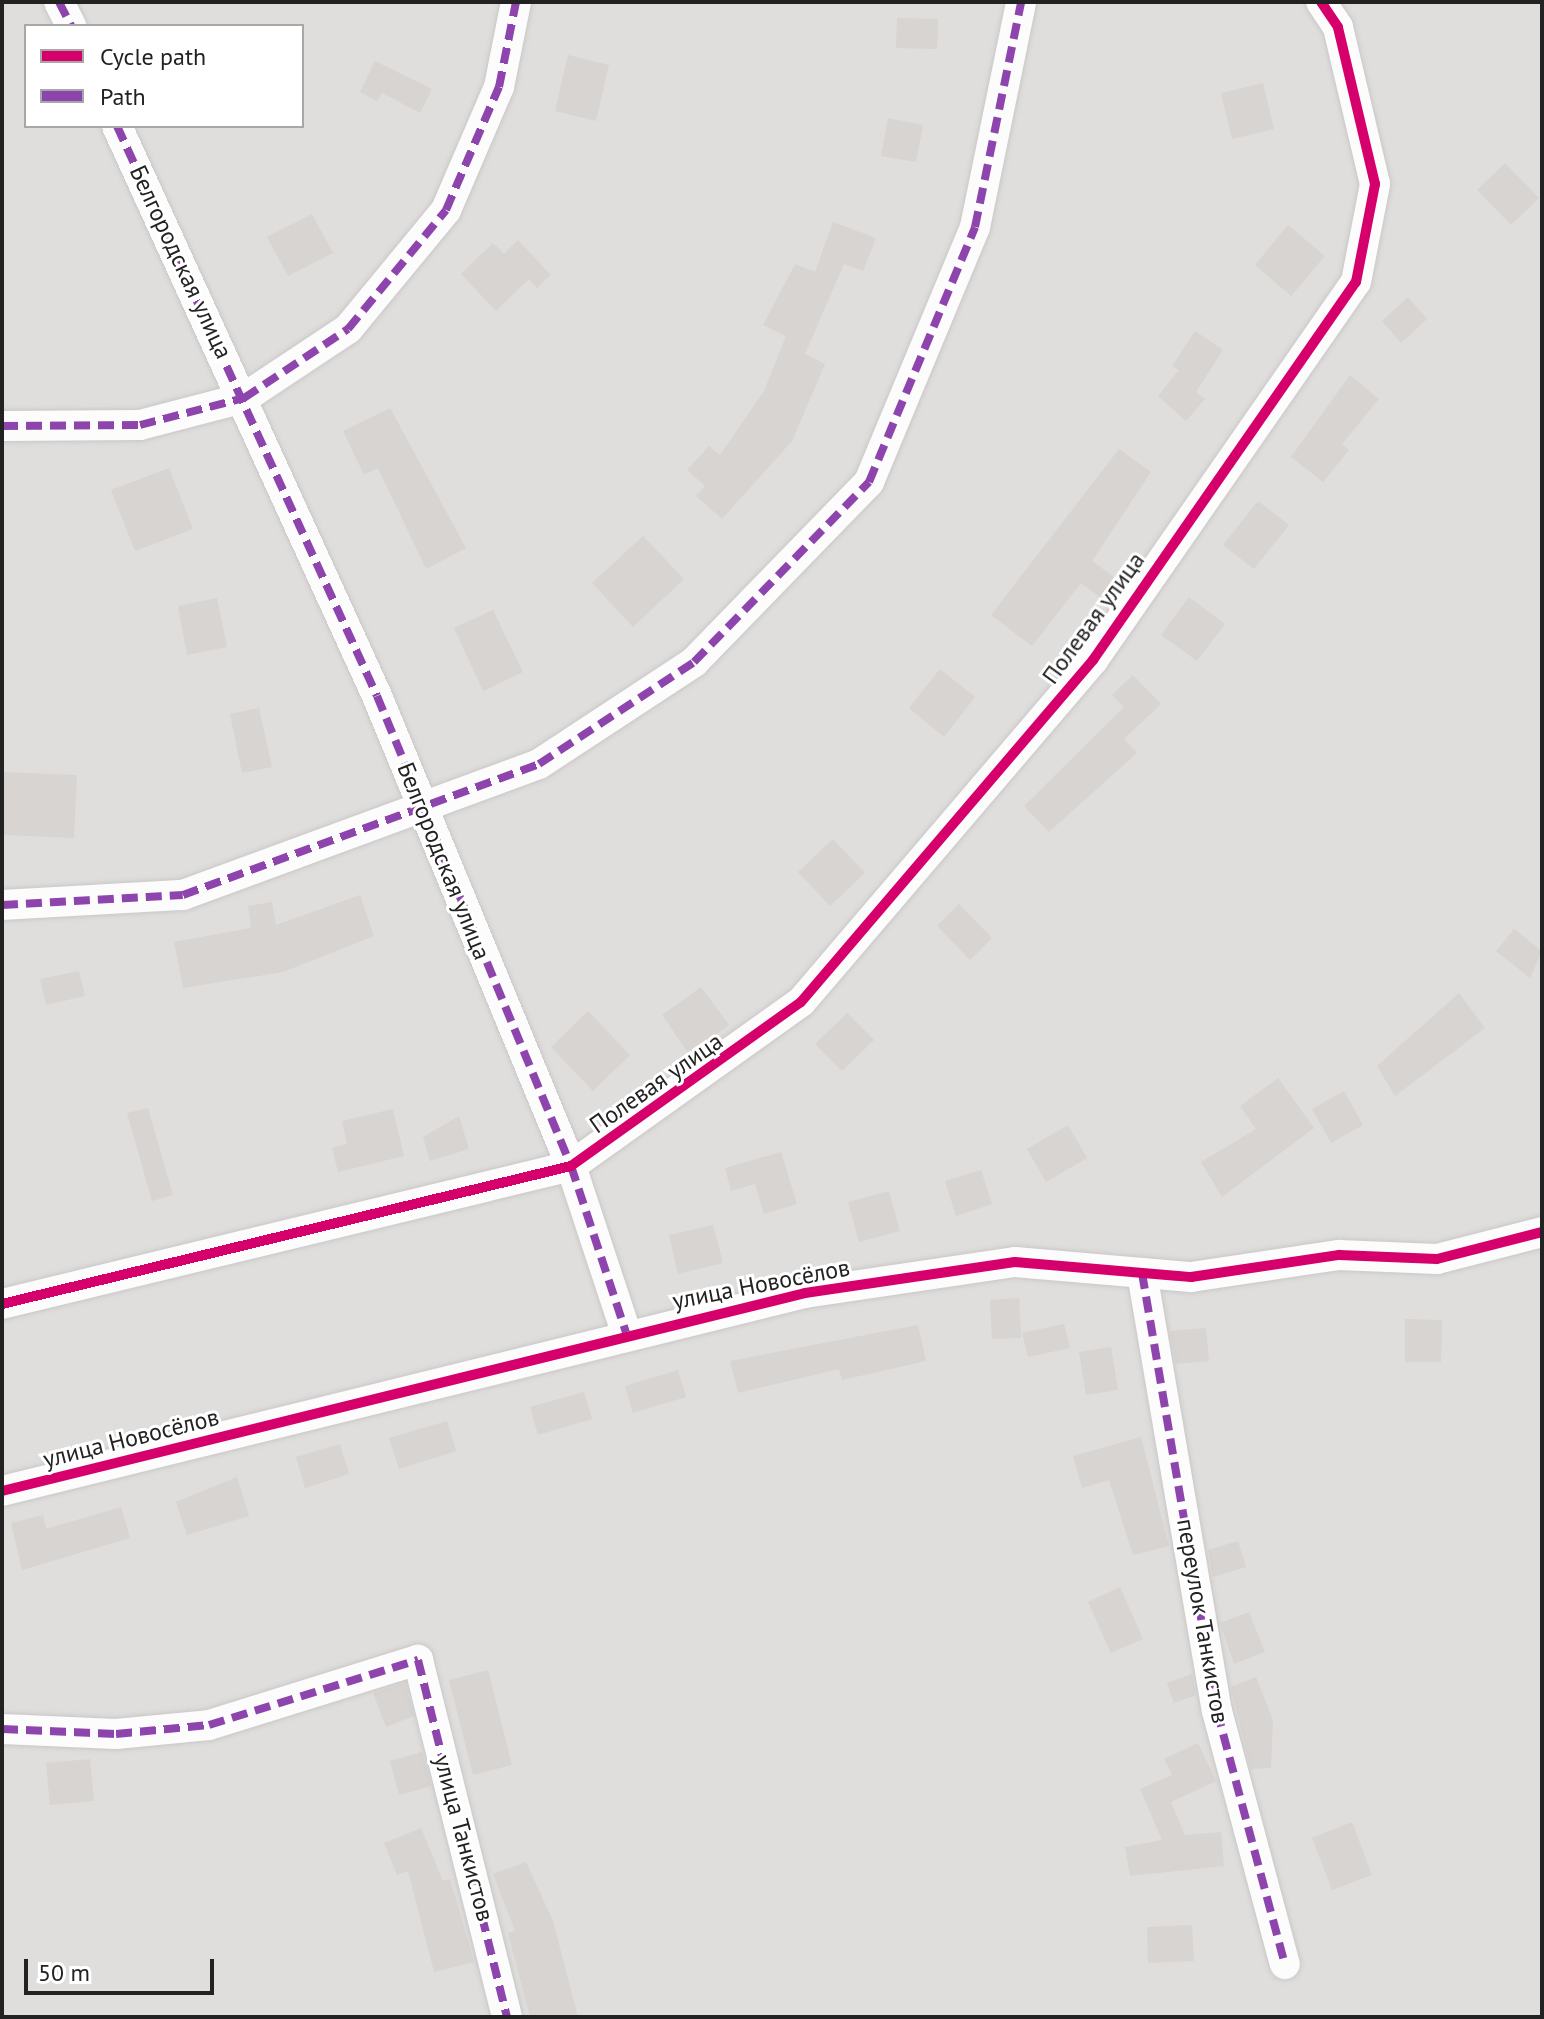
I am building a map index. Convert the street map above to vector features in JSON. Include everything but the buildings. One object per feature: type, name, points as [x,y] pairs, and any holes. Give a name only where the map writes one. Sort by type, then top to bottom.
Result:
[{"type":"street","points":[[59,2],[70,24]]},
{"type":"street","points":[[2,426],[140,425],[244,398],[348,329],[446,210],[499,87],[516,2]]},
{"type":"street","points":[[2,905],[183,895],[539,764],[694,662],[869,482],[975,227],[1021,2]]},
{"type":"street","name":"Полевая улица","points":[[571,1166],[801,1002],[1093,660],[1356,282],[1375,184],[1338,27],[1321,2]]},
{"type":"street","name":"Белгородская улица","points":[[118,128],[244,398],[423,809],[571,1166],[626,1332]]},
{"type":"street","points":[[2,1304],[571,1166]]},
{"type":"street","name":"улица Новосёлов","points":[[2,1491],[626,1332],[805,1293],[1015,1262],[1191,1277],[1339,1255],[1437,1259],[1542,1232]]},
{"type":"street","name":"переулок Танкистов","points":[[1142,1273],[1217,1711],[1285,1964]]},
{"type":"street","name":"улица Танкистов","points":[[2,1729],[116,1734],[209,1725],[418,1660],[507,2017]]},
{"type":"shaded area","points":[[2,2],[1542,2],[1542,2017],[2,2017]]},
{"type":"marked path","points":[[59,2],[70,24]]},
{"type":"marked path","points":[[2,426],[140,425],[244,398],[348,329],[446,210],[499,87],[516,2]]},
{"type":"marked path","points":[[2,905],[183,895],[539,764],[694,662],[869,482],[975,227],[1021,2]]},
{"type":"marked path","points":[[118,128],[377,696],[571,1166],[626,1332]]},
{"type":"marked path","points":[[1142,1273],[1217,1711],[1285,1964]]},
{"type":"marked path","points":[[2,1729],[116,1734],[209,1725],[418,1660],[507,2017]]},
{"type":"cycle path","points":[[2,1304],[571,1166],[801,1002],[1093,660],[1356,282],[1375,184],[1338,27],[1321,2]]},
{"type":"cycle path","points":[[2,1491],[805,1293],[1015,1262],[1191,1277],[1339,1255],[1437,1259],[1542,1232]]}]
